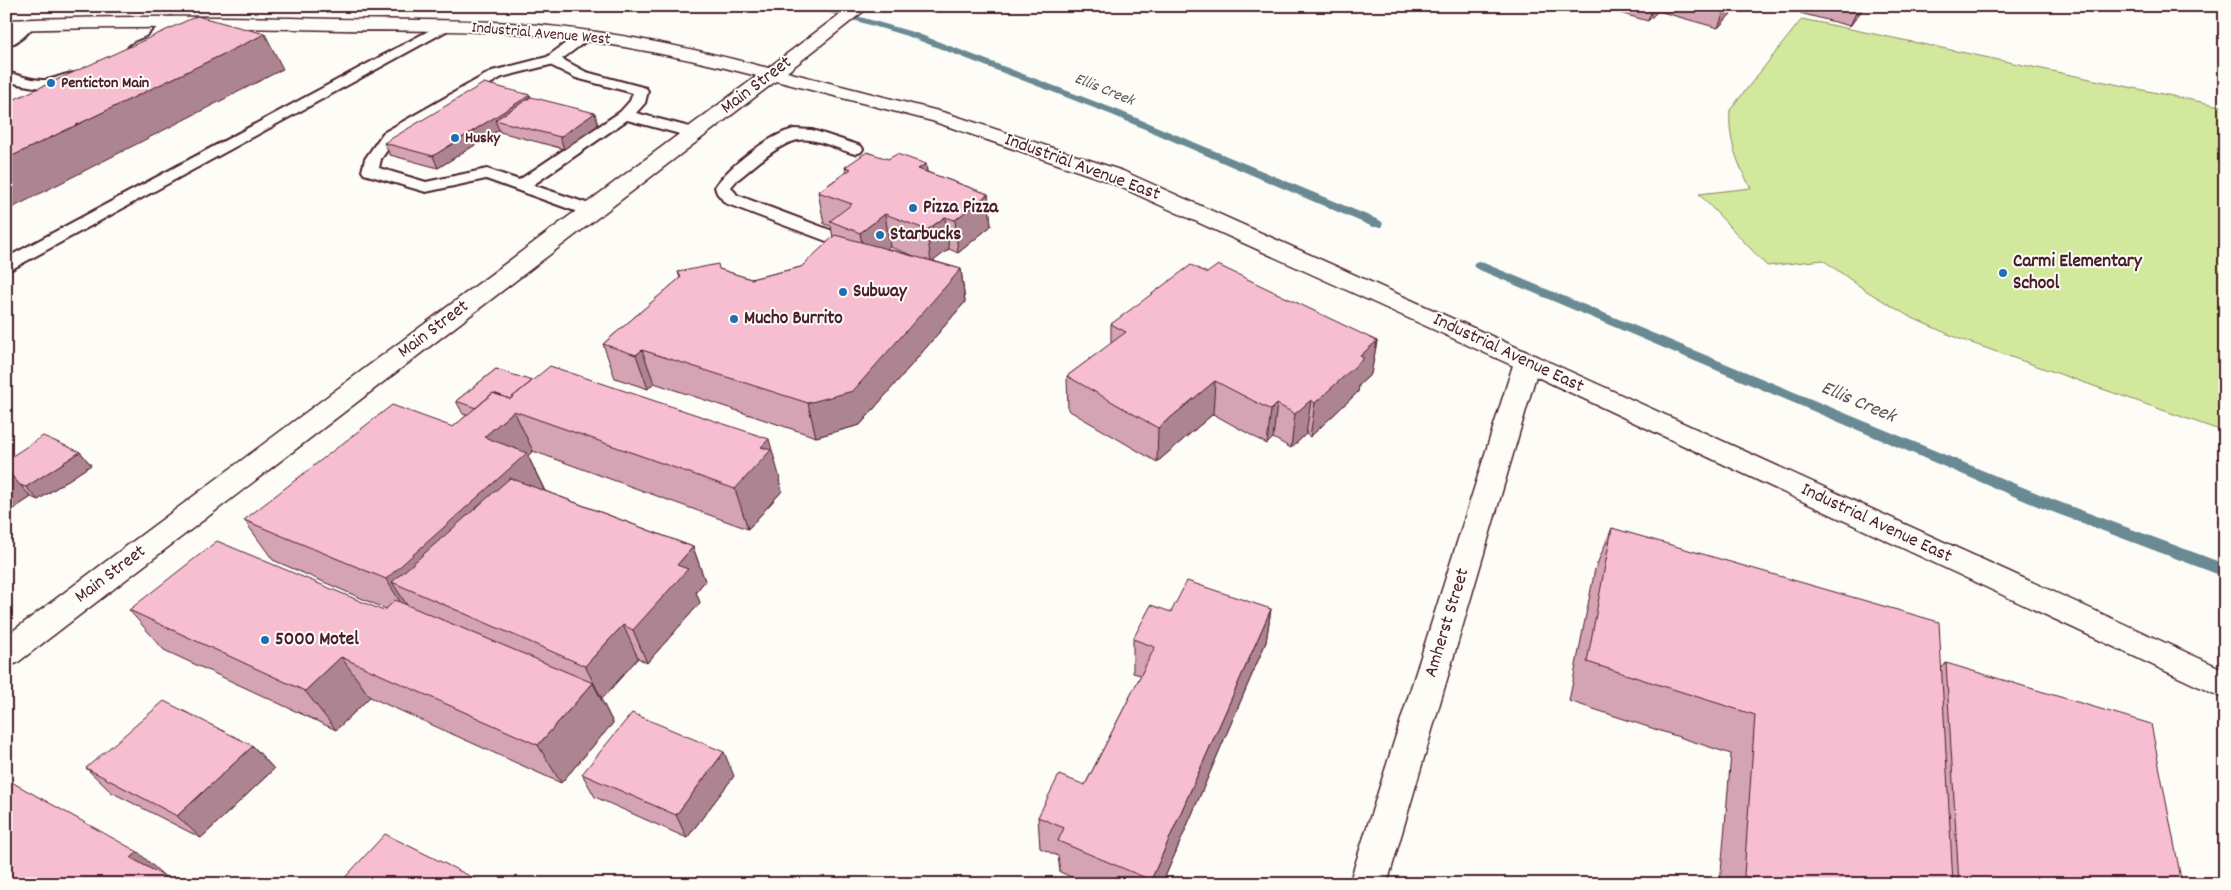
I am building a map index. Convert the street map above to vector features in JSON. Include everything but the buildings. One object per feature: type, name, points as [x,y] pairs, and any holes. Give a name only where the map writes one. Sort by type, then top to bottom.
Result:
[{"type":"street","name":"Main Street","points":[[6,654],[862,6]]},
{"type":"street","name":"Industrial Avenue West","points":[[6,25],[172,21],[511,28],[584,36],[713,59],[772,75]]},
{"type":"street","name":"Industrial Avenue East","points":[[772,75],[939,117],[1115,176],[1527,362],[2225,686]]},
{"type":"street","name":"Amherst Street","points":[[1368,884],[1527,362]]},
{"type":"lane","points":[[125,53],[152,40],[172,21]]},
{"type":"lane","points":[[212,39],[235,22]]},
{"type":"lane","points":[[6,42],[16,36],[28,24]]},
{"type":"lane","points":[[6,265],[444,26]]},
{"type":"lane","points":[[584,36],[552,60],[497,74],[389,136],[373,159],[370,171],[426,187],[487,174],[592,211]]},
{"type":"lane","points":[[520,186],[624,115],[638,103],[641,91],[581,75],[552,60]]},
{"type":"lane","points":[[6,76],[42,86],[63,82],[89,69]]},
{"type":"lane","points":[[624,115],[694,133]]},
{"type":"lane","points":[[855,149],[812,135],[794,134],[776,143],[731,176],[723,188],[725,194],[731,199],[872,252]]},
{"type":"green space","name":"Carmi Elementary School","points":[[1802,19],[2225,107],[2225,432],[1957,338],[1910,317],[1865,290],[1823,260],[1767,266],[1699,194],[1751,188],[1734,151],[1730,131],[1730,110]]},
{"type":"waterway","name":"Ellis Creek","points":[[811,6],[913,35],[1116,113],[1377,224]]},
{"type":"waterway","name":"Ellis Creek","points":[[1479,265],[2048,504],[2225,571]]},
{"type":"place","name":"Penticton Main","points":[[51,83]]},
{"type":"place","name":"Husky","points":[[455,138]]},
{"type":"place","name":"Pizza Pizza","points":[[913,208]]},
{"type":"place","name":"Starbucks","points":[[880,235]]},
{"type":"place","name":"Carmi Elementary School","points":[[2003,273]]},
{"type":"place","name":"Subway","points":[[843,292]]},
{"type":"place","name":"Mucho Burrito","points":[[734,319]]},
{"type":"place","name":"5000 Motel","points":[[265,640]]}]
